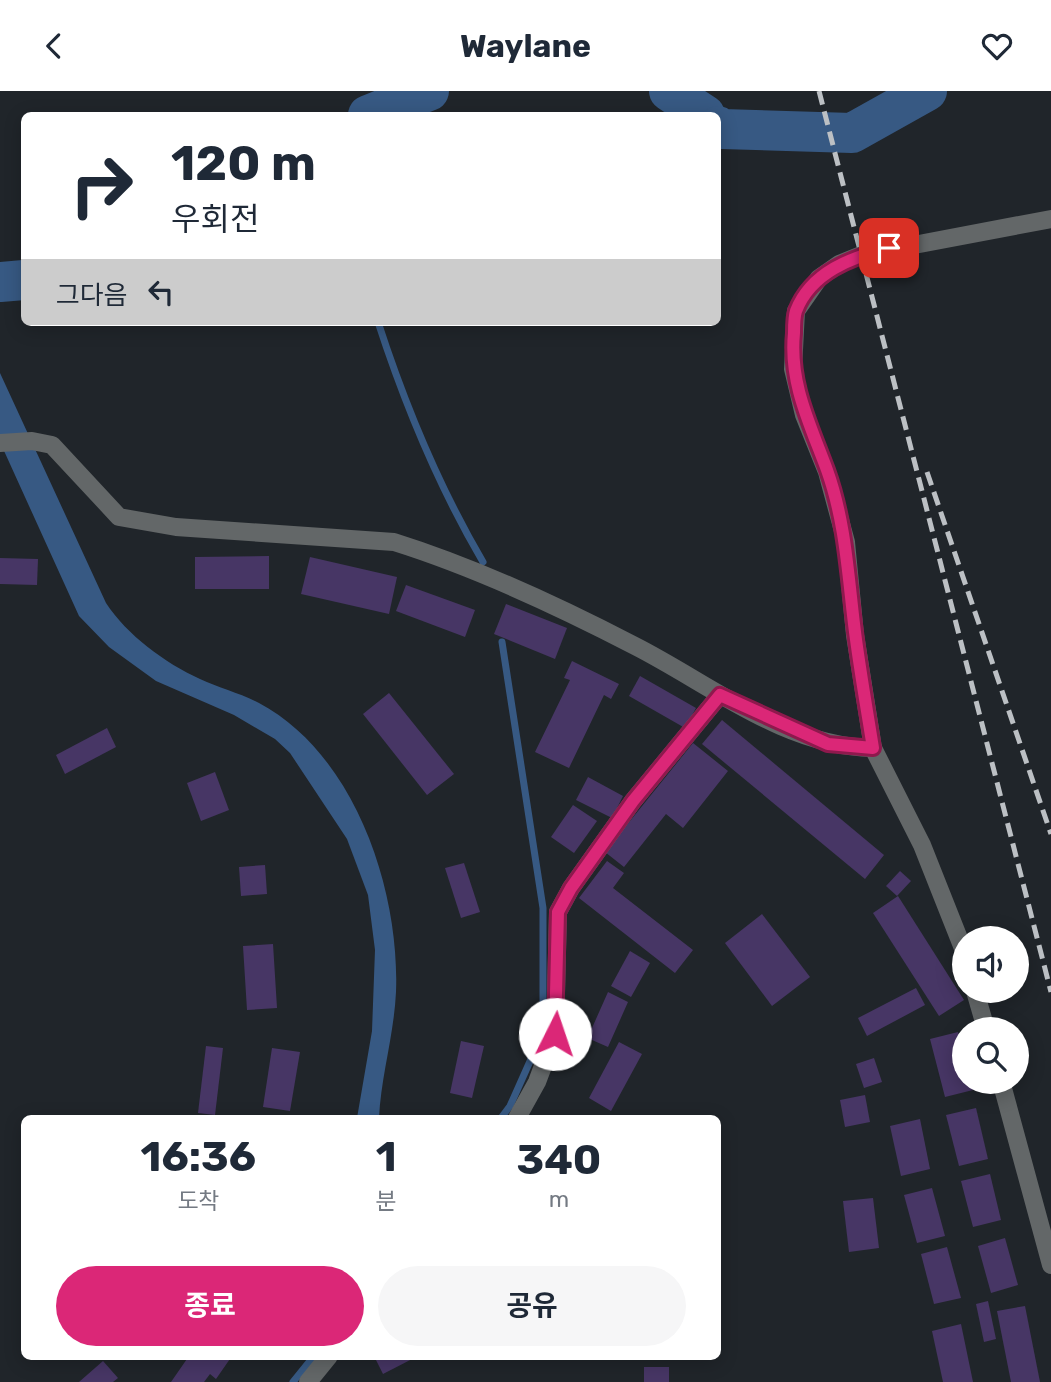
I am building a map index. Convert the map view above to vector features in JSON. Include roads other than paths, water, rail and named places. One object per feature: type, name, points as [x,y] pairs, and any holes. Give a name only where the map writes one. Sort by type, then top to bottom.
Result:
[{"type":"street","points":[[954,926],[922,845],[873,748],[855,635],[846,542],[831,485],[804,415],[793,369],[796,311],[819,278],[839,264],[862,255],[1051,219]]},
{"type":"street","points":[[0,443],[32,441],[52,445],[119,517],[176,527],[394,542],[423,551],[497,580],[605,631],[720,695],[828,744],[873,748]]},
{"type":"street","points":[[519,1115],[537,1082],[555,1034],[558,912],[571,888],[633,801],[720,695]]},
{"type":"street","points":[[1005,1094],[1051,1265]]},
{"type":"street","points":[[307,1382],[326,1360]]},
{"type":"water","points":[[0,373],[106,603],[115,615],[136,637],[174,665],[200,679],[259,703],[293,726],[321,755],[346,790],[365,828],[380,869],[390,911],[395,952],[395,1008],[379,1115],[358,1115],[372,1031],[375,950],[368,895],[347,839],[290,753],[275,739],[234,715],[156,681],[109,647],[79,616],[0,442]]},
{"type":"waterway","points":[[376,112],[429,91]]},
{"type":"waterway","points":[[669,91],[700,112]]},
{"type":"waterway","points":[[721,128],[852,133],[927,91]]},
{"type":"waterway","points":[[0,282],[21,280]]},
{"type":"waterway","points":[[379,326],[424,445],[483,562]]},
{"type":"waterway","points":[[502,642],[543,908],[543,1008],[535,1050],[510,1106],[503,1115]]},
{"type":"waterway","points":[[293,1382],[311,1360]]},
{"type":"railway","points":[[819,91],[1051,992]]},
{"type":"railway","points":[[927,472],[1051,834]]}]
